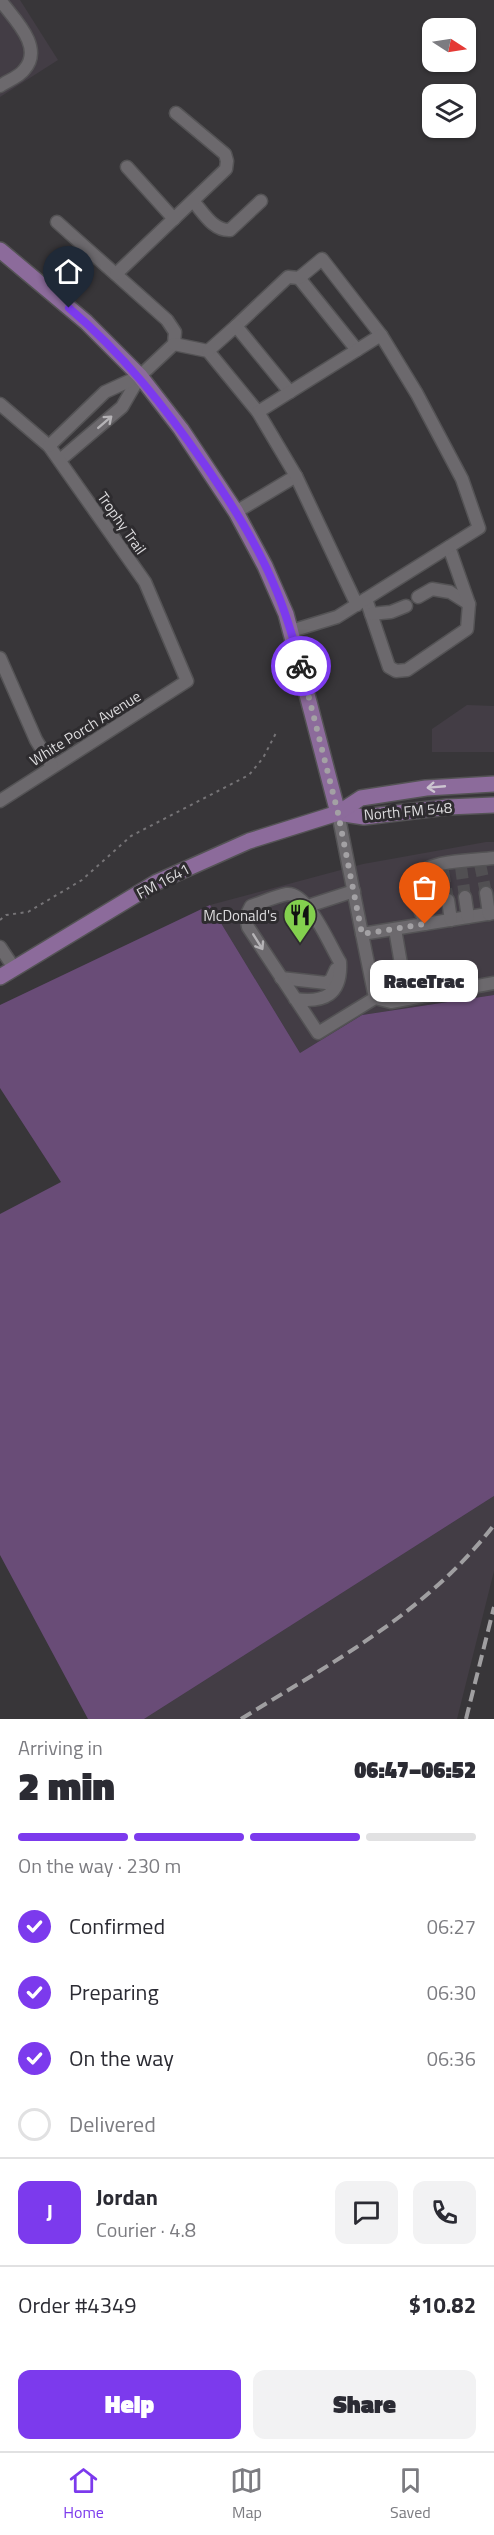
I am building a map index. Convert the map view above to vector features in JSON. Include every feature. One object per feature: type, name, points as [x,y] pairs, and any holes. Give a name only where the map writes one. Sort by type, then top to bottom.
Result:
[{"type":"main road","points":[[0,250],[86,322],[140,376],[181,429],[236,512],[265,566],[291,631],[338,813]]},
{"type":"main road","name":"North FM 548","points":[[338,813],[361,798],[426,788],[494,784]]},
{"type":"main road","name":"North FM 548","points":[[338,813],[364,817],[494,804]]},
{"type":"main road","name":"FM 1641","points":[[0,977],[119,904],[187,867],[276,831],[338,813]]},
{"type":"street","points":[[0,0],[30,41],[32,56],[24,70],[0,86]]},
{"type":"street","points":[[116,274],[226,169],[225,154],[176,113]]},
{"type":"street","points":[[127,167],[174,219]]},
{"type":"street","points":[[193,201],[215,226],[223,231],[230,231],[261,201]]},
{"type":"street","points":[[57,222],[167,320],[175,332],[174,344],[140,376],[122,407],[60,460]]},
{"type":"street","points":[[291,631],[337,617],[479,528],[462,478],[417,394],[381,335],[322,258],[299,278]]},
{"type":"street","points":[[208,351],[288,277],[299,278],[357,350]]},
{"type":"street","points":[[236,326],[290,392]]},
{"type":"street","points":[[258,412],[381,335]]},
{"type":"street","points":[[174,344],[208,351],[258,412],[296,476],[361,602],[371,614],[389,667],[396,670],[407,670],[467,629],[469,604],[449,547]]},
{"type":"street","points":[[49,446],[105,392],[140,376]]},
{"type":"street","name":"Trophy Trail","points":[[0,404],[49,446],[146,582],[187,681]]},
{"type":"street","points":[[236,512],[296,476]]},
{"type":"street","points":[[418,597],[432,589],[450,592],[469,604]]},
{"type":"street","points":[[371,614],[391,612],[406,606]]},
{"type":"street","points":[[0,658],[36,740],[52,766]]},
{"type":"street","name":"White Porch Avenue","points":[[0,801],[187,681]]},
{"type":"street","points":[[338,813],[375,998]]},
{"type":"street","points":[[425,924],[415,895],[413,879],[420,871],[494,858]]},
{"type":"street","points":[[308,906],[354,891]]},
{"type":"street","points":[[362,934],[491,913],[486,893]]},
{"type":"street","points":[[295,999],[309,1001],[327,997],[338,982],[341,972],[338,959],[308,906],[298,896],[287,894],[251,906],[246,916],[249,927],[281,978],[295,999],[318,1032],[375,998],[391,1002],[494,983]]},
{"type":"street","points":[[465,897],[468,917]]},
{"type":"street","points":[[448,900],[451,920]]},
{"type":"street","points":[[395,929],[407,999]]},
{"type":"street","points":[[0,947],[14,968]]},
{"type":"street","points":[[281,978],[326,983],[331,980],[336,971],[338,959]]},
{"type":"path","points":[[0,920],[6,915],[28,912],[82,880],[131,837],[249,775],[263,758],[277,731]]},
{"type":"shaded area","points":[[0,0],[20,0],[58,60],[0,97]]},
{"type":"shaded area","points":[[467,705],[494,706],[494,752],[432,752],[432,729]]},
{"type":"shaded area","points":[[494,842],[494,995],[362,1015],[300,1053],[210,905],[363,864]]},
{"type":"shaded area","points":[[210,905],[300,1053],[362,1015],[494,995],[494,1496],[144,1719],[88,1719],[0,1555],[0,1214],[61,1182],[0,1088],[0,1005]]},
{"type":"shaded area","points":[[494,1496],[494,1571],[457,1719],[144,1719]]},
{"type":"tunnel","points":[[480,864],[486,893]]},
{"type":"tunnel","points":[[461,867],[465,897]]},
{"type":"tunnel","points":[[443,871],[448,900]]},
{"type":"railway","points":[[241,1719],[344,1656],[409,1610],[468,1556],[494,1525]]},
{"type":"railway","points":[[466,1719],[494,1607]]},
{"type":"way so far","points":[[301,666],[338,813],[362,934],[425,924]]},
{"type":"place","name":"RaceTrac","points":[[425,924]]},
{"type":"place","name":"McDonald's","points":[[300,944]]},
{"type":"route","points":[[69,308],[140,376],[163,404],[240,517],[277,591],[301,666]]}]
